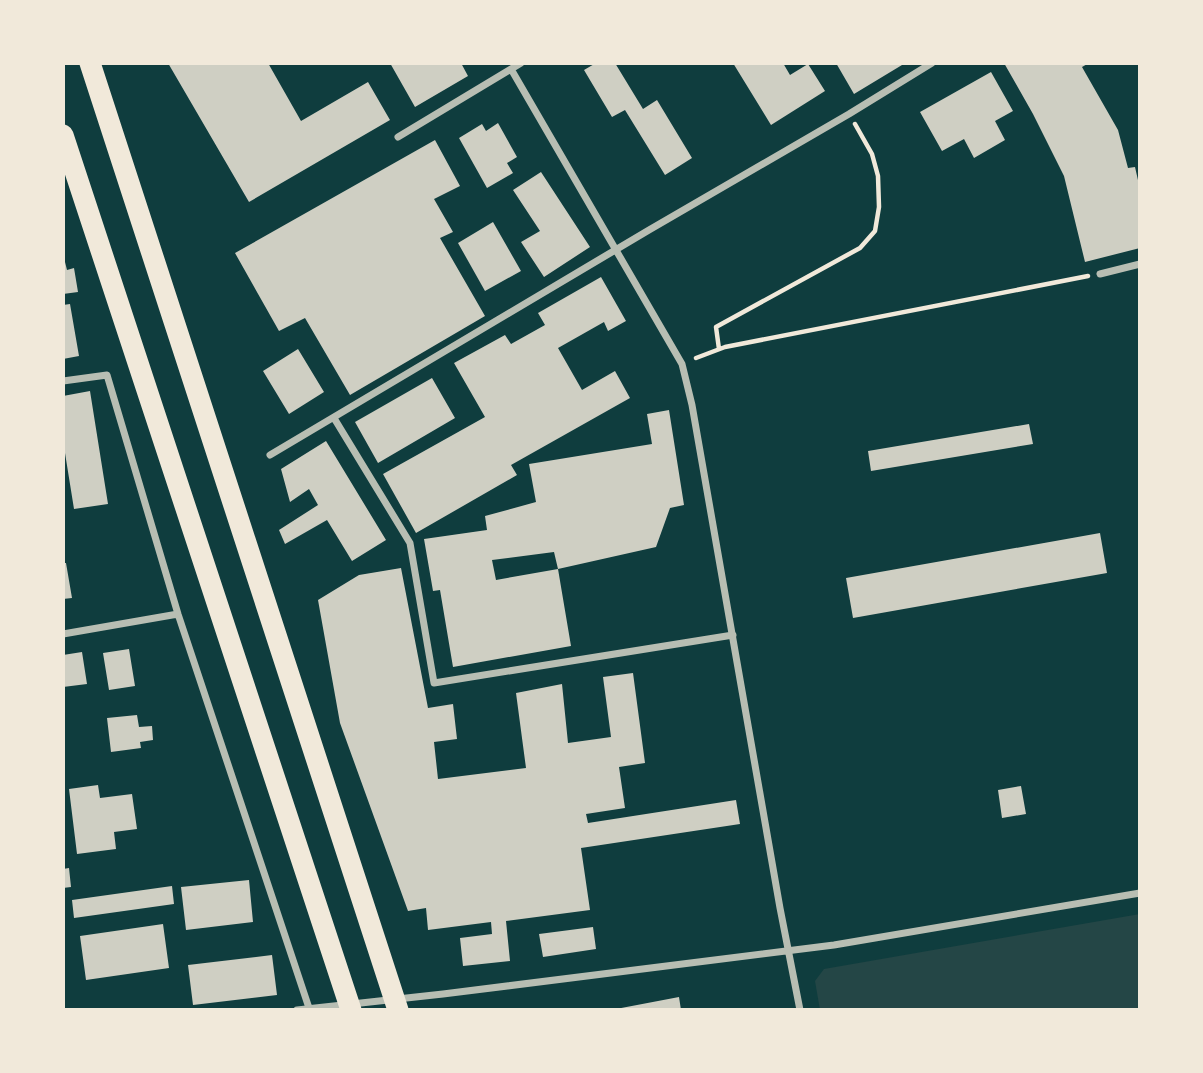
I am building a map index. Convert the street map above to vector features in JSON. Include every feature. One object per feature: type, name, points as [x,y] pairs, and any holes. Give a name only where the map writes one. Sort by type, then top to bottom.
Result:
[{"type":"highway","points":[[90,63],[398,1010]]},
{"type":"highway","points":[[63,135],[351,1010]]},
{"type":"street","points":[[398,137],[521,63]]},
{"type":"street","points":[[270,456],[932,63]]},
{"type":"street","points":[[512,69],[682,364],[692,405],[800,1010]]},
{"type":"street","points":[[1100,274],[1140,264]]},
{"type":"street","points":[[63,381],[107,374],[178,614],[309,1009]]},
{"type":"street","points":[[334,418],[410,544],[434,683],[733,635]]},
{"type":"street","points":[[63,634],[178,614]]},
{"type":"street","points":[[297,1010],[834,945],[1140,893]]},
{"type":"path","points":[[719,349],[716,327],[860,248],[875,231],[879,207],[878,176],[872,154],[849,114]]},
{"type":"path","points":[[682,364],[719,349],[1100,274]]},
{"type":"shaded area","points":[[1140,914],[1140,1010],[820,1010],[815,981],[824,969]]},
{"type":"building","points":[[168,63],[268,63],[301,121],[368,82],[390,120],[249,202]]},
{"type":"building","points":[[390,63],[461,63],[468,76],[415,107]]},
{"type":"building","points":[[596,63],[615,63],[643,109],[657,100],[692,158],[665,175],[625,110],[612,117],[584,70]]},
{"type":"building","points":[[733,63],[783,63],[790,75],[808,64],[825,91],[771,125]]},
{"type":"building","points":[[836,63],[900,63],[902,65],[854,94]]},
{"type":"building","points":[[1004,63],[1089,63],[1082,67],[1118,130],[1128,168],[1135,167],[1140,189],[1140,248],[1085,262],[1064,176]]},
{"type":"building","points":[[991,72],[1013,111],[995,121],[1005,140],[974,158],[964,139],[942,151],[920,112]]},
{"type":"building","points":[[498,123],[517,157],[507,163],[513,173],[487,188],[459,138],[482,124],[486,131]]},
{"type":"building","points":[[435,140],[460,186],[434,199],[453,232],[440,238],[485,316],[350,395],[305,318],[279,331],[235,253]]},
{"type":"building","points":[[541,172],[590,247],[544,277],[521,242],[540,231],[513,190]]},
{"type":"building","points":[[493,222],[521,271],[485,291],[458,243]]},
{"type":"building","points":[[63,254],[67,270],[74,268],[78,292],[63,294]]},
{"type":"building","points":[[601,277],[626,321],[608,331],[604,322],[558,348],[582,390],[615,371],[630,398],[511,465],[517,475],[416,533],[383,474],[485,417],[454,363],[505,335],[511,344],[545,325],[538,313]]},
{"type":"building","points":[[70,304],[79,356],[63,359],[63,305]]},
{"type":"building","points":[[298,349],[324,392],[289,414],[263,371]]},
{"type":"building","points":[[432,378],[455,418],[378,463],[355,422]]},
{"type":"building","points":[[90,391],[108,504],[74,509],[65,453],[63,454],[63,396]]},
{"type":"building","points":[[669,410],[684,505],[670,508],[656,547],[558,569],[571,646],[453,667],[440,590],[433,591],[424,539],[487,530],[485,516],[536,502],[529,464],[652,444],[647,414]],"holes":[[[554,552],[558,569],[496,580],[492,560]]]},
{"type":"building","points":[[1029,424],[1033,444],[871,471],[868,451]]},
{"type":"building","points":[[326,441],[386,540],[352,561],[327,520],[285,544],[279,530],[318,505],[309,489],[290,502],[281,469]]},
{"type":"building","points":[[1100,533],[1107,573],[853,618],[846,578]]},
{"type":"building","points":[[63,563],[66,563],[72,598],[63,599]]},
{"type":"building","points":[[401,568],[428,708],[453,704],[457,739],[434,742],[438,779],[526,768],[516,693],[562,684],[568,743],[611,737],[603,677],[633,673],[645,763],[619,767],[625,808],[586,814],[588,823],[736,800],[740,824],[581,848],[590,910],[506,921],[510,961],[463,966],[460,938],[492,934],[491,922],[428,930],[426,908],[408,911],[340,723],[318,600],[359,575]]},
{"type":"building","points":[[129,649],[135,686],[109,690],[103,653]]},
{"type":"building","points":[[82,652],[87,684],[63,687],[63,655]]},
{"type":"building","points":[[137,715],[139,727],[152,726],[153,740],[140,742],[141,748],[111,752],[107,718]]},
{"type":"building","points":[[98,785],[100,798],[132,794],[137,829],[114,832],[116,849],[77,854],[69,789]]},
{"type":"building","points":[[1021,786],[1026,814],[1002,818],[998,790]]},
{"type":"building","points":[[69,868],[71,887],[63,888],[63,869]]},
{"type":"building","points":[[249,880],[253,922],[186,930],[181,887]]},
{"type":"building","points":[[172,886],[174,904],[74,918],[72,900]]},
{"type":"building","points":[[163,924],[169,968],[86,980],[80,936]]},
{"type":"building","points":[[593,927],[596,949],[543,957],[539,934]]},
{"type":"building","points":[[272,955],[277,995],[193,1005],[188,965]]},
{"type":"building","points":[[679,997],[681,1010],[616,1010],[616,1009]]}]
